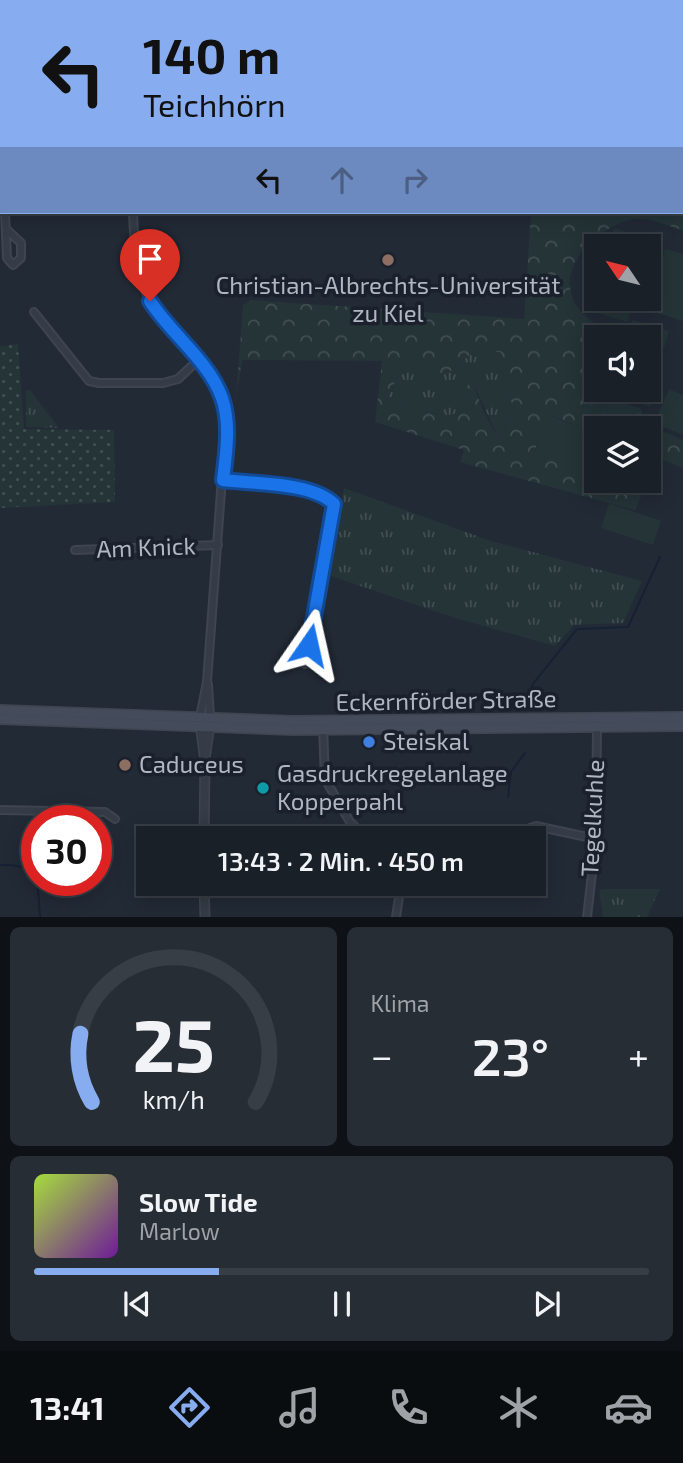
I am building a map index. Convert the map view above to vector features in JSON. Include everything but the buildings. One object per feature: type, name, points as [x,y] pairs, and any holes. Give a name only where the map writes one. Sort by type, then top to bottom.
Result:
[{"type":"main road","name":"Eckernförder Straße","points":[[0,709],[205,717],[323,726]]},
{"type":"main road","name":"Eckernförder Straße","points":[[597,723],[683,717]]},
{"type":"main road","name":"Eckernförder Straße","points":[[0,719],[205,728],[597,723],[683,726]]},
{"type":"street","points":[[5,214],[7,258],[13,265],[21,258],[21,243],[6,229]]},
{"type":"street","points":[[133,214],[136,254],[144,287],[167,327],[212,379],[223,400],[226,423],[205,717],[204,826]]},
{"type":"street","points":[[34,312],[89,381],[163,383],[178,379],[197,361]]},
{"type":"street","points":[[223,480],[308,489],[324,494],[334,504],[305,664]]},
{"type":"street","name":"Am Knick","points":[[75,550],[218,545]]},
{"type":"street","name":"Tegelkuhle","points":[[587,917],[596,839],[597,723]]},
{"type":"street","points":[[323,726],[325,779],[354,826]]},
{"type":"street","points":[[0,810],[105,812],[115,820]]},
{"type":"street","points":[[546,829],[596,839]]},
{"type":"street","points":[[204,896],[205,917]]},
{"type":"street","points":[[396,917],[399,896]]},
{"type":"green space","points":[[531,214],[683,214],[683,230],[635,219],[622,222],[601,234],[584,234],[584,250],[571,272],[570,285],[576,305],[596,325],[584,325],[584,402],[622,402],[641,409],[643,416],[584,416],[584,428],[549,415],[534,452],[584,472],[584,493],[643,493],[635,510],[460,462],[464,450],[375,422],[382,361],[242,360],[236,399],[243,305],[251,300],[524,319]],"holes":[[[473,352],[500,352],[507,396],[515,407],[499,439],[483,410],[473,383],[456,391],[463,410],[447,417],[386,401],[403,365],[417,362],[431,375],[448,373]]]},
{"type":"green space","points":[[614,228],[634,234],[612,234]]},
{"type":"green space","points":[[665,249],[683,254],[683,321],[654,312],[662,312],[662,259]]},
{"type":"green space","points":[[594,312],[630,312],[627,322]]},
{"type":"green space","points":[[633,320],[649,325],[631,325]]},
{"type":"green space","points":[[661,329],[669,331],[664,349],[661,348]]},
{"type":"green space","points":[[18,344],[24,429],[114,430],[115,502],[0,508],[0,346]]},
{"type":"green space","points":[[473,352],[500,352],[507,396],[515,407],[499,439],[473,383],[463,410],[447,417],[386,401],[403,365],[417,362],[448,373]]},
{"type":"green space","points":[[669,389],[683,395],[683,435],[661,426],[661,416],[657,416]]},
{"type":"green space","points":[[26,390],[30,390],[59,428],[26,427]]},
{"type":"green space","points":[[637,402],[652,402],[650,407]]},
{"type":"green space","points":[[548,415],[584,428],[584,472],[534,453]]},
{"type":"green space","points":[[661,431],[683,440],[683,468],[661,459]]},
{"type":"green space","points":[[344,488],[491,541],[642,581],[623,623],[574,625],[555,646],[455,618],[328,575]]},
{"type":"green space","points":[[609,503],[661,521],[653,545],[601,528]]},
{"type":"green space","points":[[660,889],[647,917],[603,917],[599,890]]},
{"type":"waterway","points":[[529,708],[532,685],[577,629],[628,627],[660,557]]},
{"type":"waterway","points":[[508,797],[511,772],[525,753]]},
{"type":"waterway","points":[[0,865],[24,867],[35,878],[40,917]]},
{"type":"place","name":"Christian-Albrechts-Universität zu Kiel","points":[[388,260]]},
{"type":"place","name":"Steiskal","points":[[369,742]]},
{"type":"place","name":"Caduceus","points":[[125,765]]},
{"type":"place","name":"Gasdruckregelanlage Kopperpahl","points":[[263,788]]},
{"type":"route","points":[[150,301],[167,327],[212,379],[223,400],[226,423],[223,480],[308,489],[324,494],[334,504],[309,645]]}]
